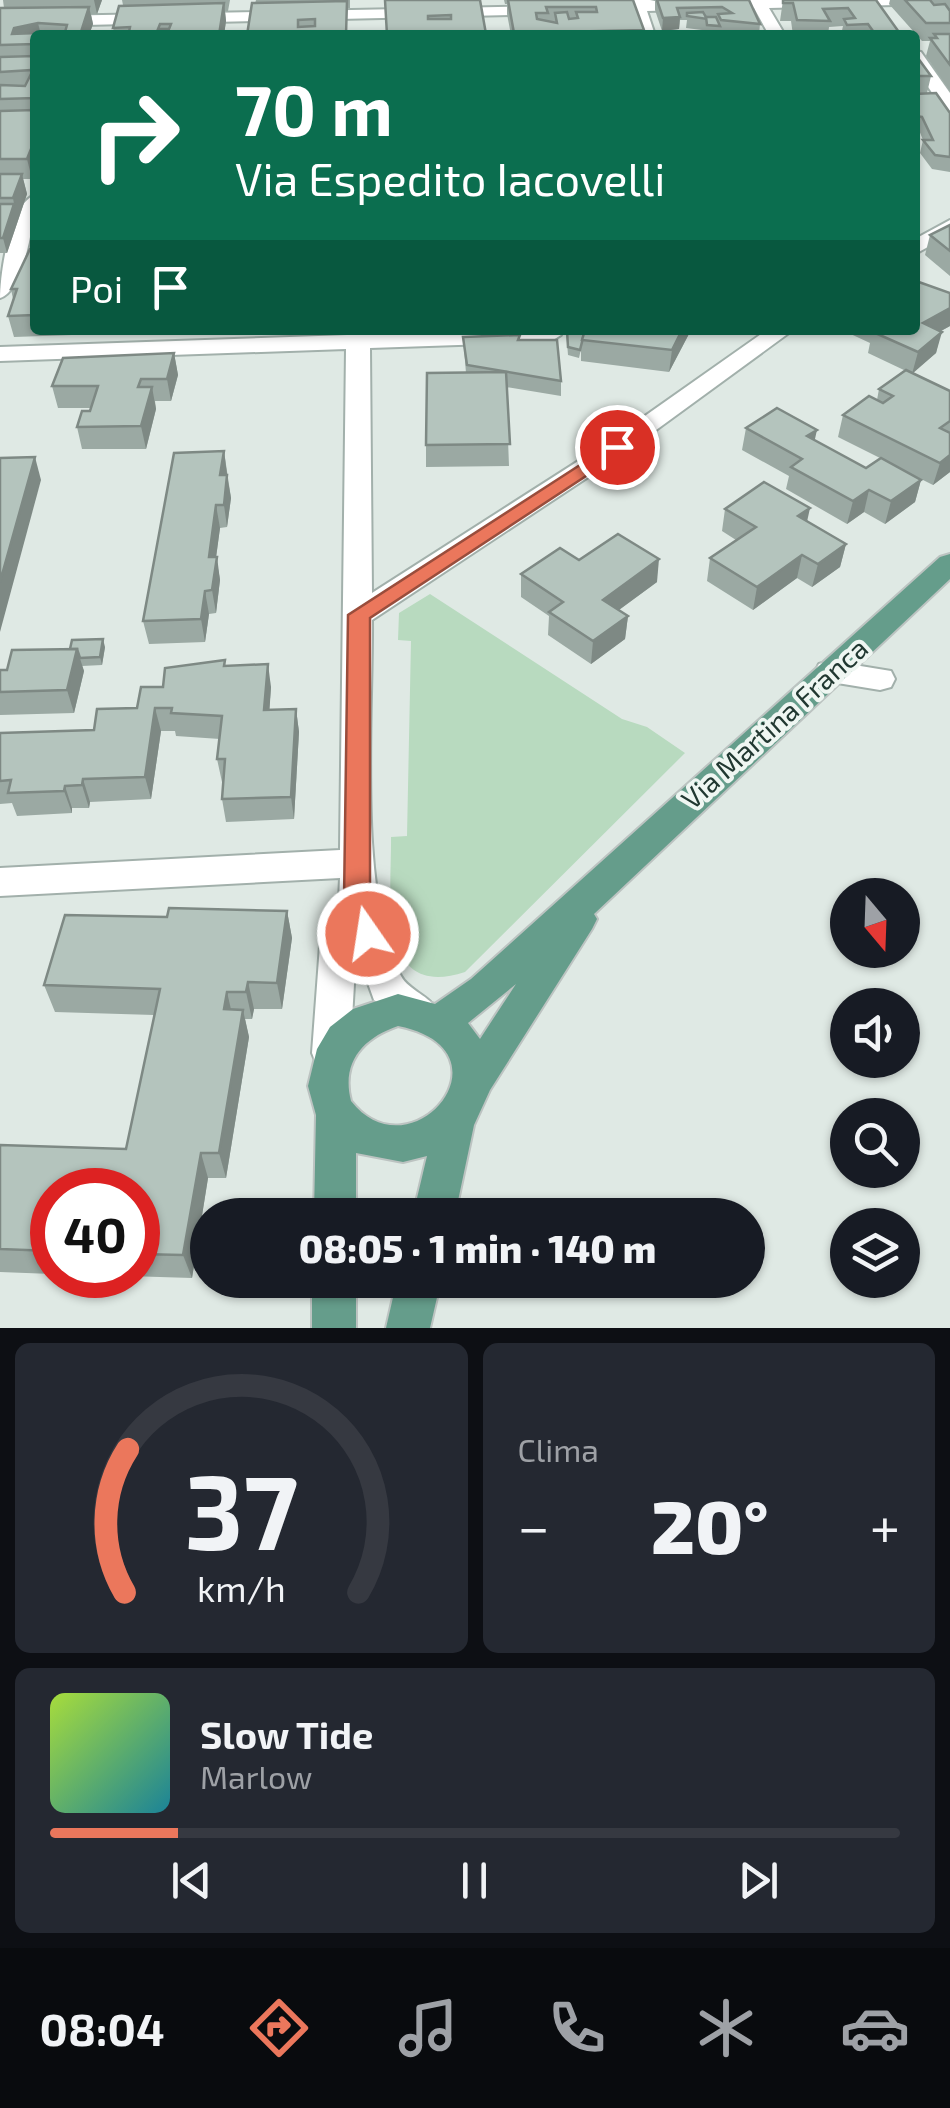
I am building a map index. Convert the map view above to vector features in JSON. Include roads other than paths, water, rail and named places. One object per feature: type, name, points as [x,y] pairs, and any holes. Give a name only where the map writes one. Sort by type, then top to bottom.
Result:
[{"type":"main road","name":"Via Martina Franca","points":[[430,1016],[484,990],[950,563]]},
{"type":"main road","name":"Via Martina Franca","points":[[438,1198],[463,1101],[601,886]]},
{"type":"main road","points":[[334,1198],[336,1114],[326,1074],[331,1054],[342,1036],[377,1014],[430,1016],[466,1047],[463,1101],[426,1137],[393,1144],[351,1130],[336,1114]]},
{"type":"main road","points":[[334,1298],[334,1328]]},
{"type":"main road","points":[[408,1328],[415,1298]]},
{"type":"street","points":[[107,27],[116,0]]},
{"type":"street","points":[[875,0],[892,24]]},
{"type":"street","points":[[0,22],[107,27],[243,8],[492,5],[574,8],[636,3],[895,0]]},
{"type":"street","points":[[758,1],[775,30]]},
{"type":"street","points":[[636,3],[646,30]]},
{"type":"street","points":[[492,5],[494,30]]},
{"type":"street","points":[[920,63],[950,106]]},
{"type":"street","points":[[0,291],[4,268],[30,212]]},
{"type":"street","points":[[920,245],[950,226]]},
{"type":"street","points":[[4,268],[30,267]]},
{"type":"street","points":[[0,354],[176,338],[406,335]]},
{"type":"street","points":[[359,615],[617,447],[775,335]]},
{"type":"street","points":[[358,336],[357,900],[386,989],[430,1016]]},
{"type":"street","points":[[830,672],[880,679]]},
{"type":"street","points":[[0,882],[357,863]]},
{"type":"street","points":[[331,1054],[338,946],[357,900]]}]
